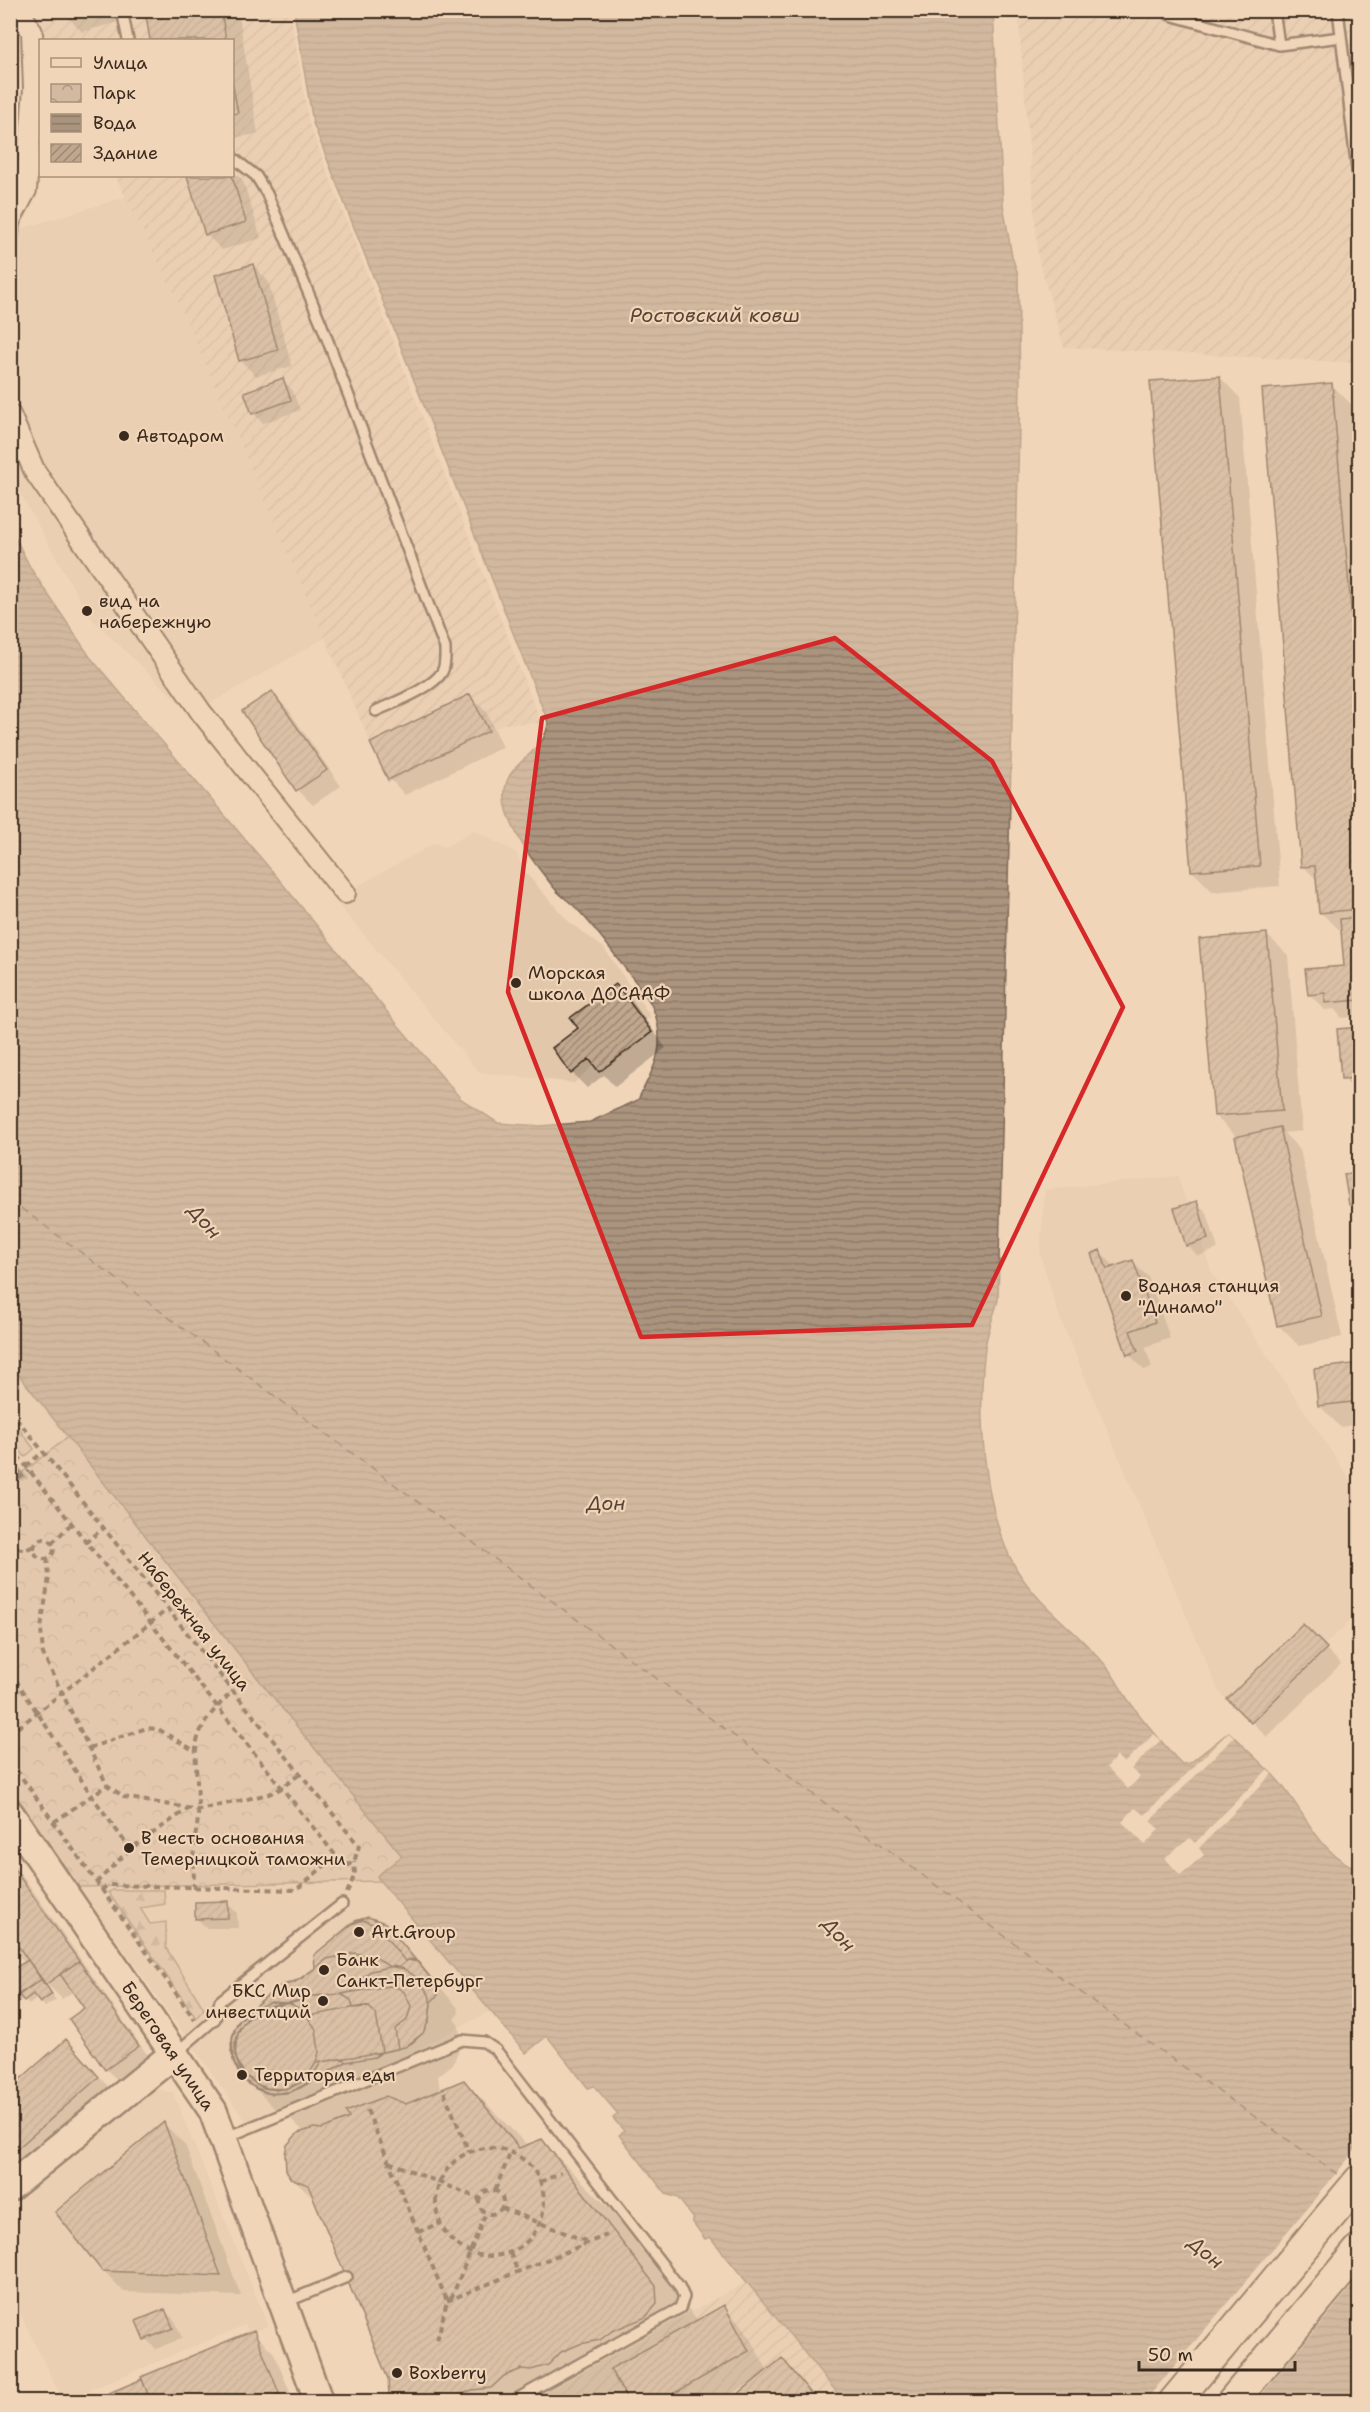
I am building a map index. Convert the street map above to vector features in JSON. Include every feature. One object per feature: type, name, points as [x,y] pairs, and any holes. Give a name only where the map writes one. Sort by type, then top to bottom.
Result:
[{"type":"main road","name":"Береговая улица","points":[[10,1814],[213,2111],[319,2402]]},
{"type":"main road","points":[[10,2187],[175,2053]]},
{"type":"main road","points":[[1174,2402],[1359,2180]]},
{"type":"main road","points":[[1232,2402],[1359,2249]]},
{"type":"street","points":[[10,220],[26,190],[34,89],[32,32],[19,10]]},
{"type":"street","points":[[10,416],[35,472],[201,712],[345,893]]},
{"type":"lane","points":[[122,10],[128,39]]},
{"type":"lane","points":[[1170,10],[1170,15],[1279,45],[1341,37]]},
{"type":"lane","points":[[1274,10],[1279,45]]},
{"type":"lane","points":[[1338,10],[1359,195]]},
{"type":"lane","points":[[234,159],[256,176],[267,194],[321,322],[445,648],[446,661],[442,673],[432,682],[376,711]]},
{"type":"lane","points":[[175,2053],[215,2019],[220,2001],[342,1904]]},
{"type":"lane","points":[[224,2138],[462,2040],[484,2042],[496,2050],[679,2286],[684,2297],[680,2308],[511,2402]]},
{"type":"lane","points":[[284,2303],[347,2277]]},
{"type":"path","name":"Набережная улица","points":[[10,1410],[232,1691],[359,1846],[354,1862]]},
{"type":"path","points":[[10,1446],[280,1789],[336,1856],[349,1864],[354,1862],[355,1874],[342,1904]]},
{"type":"path","points":[[26,1466],[43,1452]]},
{"type":"path","points":[[10,1461],[22,1476]]},
{"type":"path","points":[[10,1484],[29,1471]]},
{"type":"path","points":[[52,1543],[71,1524]]},
{"type":"path","points":[[85,1543],[104,1528]]},
{"type":"path","points":[[10,1553],[12,1545],[25,1550],[40,1539],[52,1543]]},
{"type":"path","points":[[52,1543],[53,1551],[47,1558],[49,1577],[40,1641],[48,1667],[107,1785],[124,1797],[199,1810],[269,1794],[300,1774]]},
{"type":"path","points":[[34,1545],[35,1554],[38,1557],[47,1558]]},
{"type":"path","points":[[10,1734],[63,1695],[168,1609]]},
{"type":"path","points":[[10,1671],[92,1796],[130,1849]]},
{"type":"path","points":[[194,1888],[194,1846],[199,1810],[195,1751],[198,1733],[209,1714],[232,1691]]},
{"type":"path","points":[[89,1748],[147,1728],[158,1729],[195,1751]]},
{"type":"path","points":[[10,1761],[203,2030]]},
{"type":"path","points":[[54,1822],[107,1785]]},
{"type":"path","points":[[96,1883],[130,1849],[189,1808]]},
{"type":"path","points":[[101,1890],[109,1886],[296,1890],[336,1856]]},
{"type":"path","points":[[444,2092],[469,2152]]},
{"type":"path","points":[[368,2109],[448,2301]]},
{"type":"path","points":[[494,2148],[511,2152],[529,2164],[540,2181],[544,2199],[540,2223],[524,2245],[510,2253],[487,2257],[470,2252],[452,2241],[440,2223],[436,2205],[440,2182],[447,2169],[469,2152],[494,2148]]},
{"type":"path","points":[[495,2190],[511,2152]]},
{"type":"path","points":[[389,2162],[480,2199]]},
{"type":"path","points":[[540,2181],[561,2173]]},
{"type":"path","points":[[495,2190],[503,2198],[502,2208],[493,2215],[486,2213],[479,2206],[485,2191],[495,2190]]},
{"type":"path","points":[[502,2208],[589,2243]]},
{"type":"path","points":[[436,2345],[448,2301],[486,2213]]},
{"type":"path","points":[[418,2232],[440,2223]]},
{"type":"path","points":[[448,2301],[607,2235]]},
{"type":"path","points":[[510,2253],[518,2272]]},
{"type":"highlighted area","points":[[835,638],[992,761],[1123,1007],[972,1325],[641,1337],[508,992],[542,718]]},
{"type":"shaded area","points":[[31,11],[290,11],[309,124],[541,723],[503,724],[388,783],[175,295],[116,177],[234,177],[234,39],[45,39]]},
{"type":"shaded area","points":[[1018,11],[1359,11],[1359,363],[1064,347],[1038,257]]},
{"type":"shaded area","name":"Автодром","points":[[126,197],[175,295],[325,638],[191,714],[89,616],[11,477],[10,232]]},
{"type":"shaded area","name":"Морская школа ДОСААФ","points":[[474,831],[516,852],[523,870],[569,922],[604,948],[651,1017],[600,1046],[605,1055],[574,1083],[479,1072],[337,903],[358,886],[435,843],[445,847]]},
{"type":"shaded area","points":[[1179,1176],[1212,1273],[1359,1493],[1359,1613],[1244,1719],[1218,1690],[1059,1316],[1040,1253],[1045,1190]]},
{"type":"shaded area","points":[[10,1365],[68,1437],[11,1482],[10,1482]]},
{"type":"shaded area","points":[[380,1881],[490,2011],[394,2062],[246,2121],[79,1887]]},
{"type":"shaded area","points":[[149,2087],[173,2093],[268,2326],[250,2334],[245,2325],[63,2401],[16,2305],[11,2308],[10,2203]]},
{"type":"shaded area","points":[[746,2282],[844,2401],[529,2402]]},
{"type":"green space","points":[[10,93],[28,162],[16,264],[11,279]]},
{"type":"green space","points":[[11,1418],[34,1449],[25,1457],[11,1438]]},
{"type":"green space","points":[[68,1437],[252,1671],[402,1856],[377,1876],[380,1881],[79,1887],[11,1788],[10,1482]]},
{"type":"green space","points":[[113,1890],[164,1890],[165,1904],[140,1908],[150,1924],[166,1922],[166,1948],[204,2009],[196,2018],[108,1892]]},
{"type":"water","name":"Дон","points":[[294,11],[993,11],[1003,204],[1012,257],[1018,274],[1020,386],[998,1300],[985,1348],[982,1402],[985,1462],[997,1521],[1006,1547],[1026,1584],[1096,1654],[1113,1675],[1134,1708],[1175,1757],[1182,1764],[1190,1763],[1229,1732],[1283,1786],[1321,1841],[1344,1862],[1359,1869],[1359,2401],[844,2401],[710,2237],[705,2239],[692,2221],[694,2219],[678,2198],[666,2194],[619,2135],[624,2131],[613,2118],[618,2114],[594,2086],[588,2088],[547,2036],[526,2053],[380,1881],[377,1876],[402,1856],[252,1671],[11,1365],[10,527],[31,569],[90,657],[461,1099],[498,1123],[540,1126],[590,1122],[638,1100],[652,1071],[659,1048],[657,1019],[650,1002],[589,922],[557,892],[540,871],[509,817],[505,791],[508,779],[514,769],[539,744],[548,722],[313,123]]},
{"type":"pier","points":[[1229,1732],[1234,1737],[1150,1821],[1159,1829],[1145,1845],[1122,1822],[1135,1808],[1145,1815]]},
{"type":"pier","points":[[1154,1734],[1161,1740],[1131,1769],[1140,1777],[1128,1789],[1107,1767],[1117,1756],[1124,1763]]},
{"type":"pier","points":[[1267,1770],[1272,1774],[1199,1848],[1204,1855],[1180,1875],[1165,1858],[1190,1838],[1195,1843]]},
{"type":"pier","points":[[1359,2146],[1359,2278],[1255,2402],[1145,2401]]},
{"type":"building","points":[[145,10],[221,10],[226,39],[150,39]]},
{"type":"building","points":[[234,92],[238,113],[234,114]]},
{"type":"building","points":[[187,177],[232,177],[246,222],[205,235]]},
{"type":"building","points":[[253,264],[278,350],[239,361],[215,275]]},
{"type":"building","points":[[1220,376],[1260,866],[1191,871],[1150,381]]},
{"type":"building","points":[[283,378],[291,400],[252,414],[244,392]]},
{"type":"building","points":[[1332,383],[1360,717],[1360,909],[1319,913],[1315,866],[1301,867],[1262,389]]},
{"type":"building","points":[[272,691],[327,770],[296,791],[242,711]]},
{"type":"building","points":[[470,694],[489,731],[388,780],[370,743]]},
{"type":"building","points":[[1360,917],[1360,1000],[1325,1003],[1325,993],[1308,995],[1305,969],[1344,966],[1340,919]]},
{"type":"building","points":[[1267,933],[1282,1111],[1214,1116],[1199,939]]},
{"type":"building","points":[[616,984],[652,1032],[599,1072],[589,1059],[571,1074],[552,1048],[578,1028],[570,1018]]},
{"type":"building","points":[[1360,1027],[1360,1078],[1341,1079],[1337,1029]]},
{"type":"building","points":[[1280,1127],[1322,1316],[1277,1326],[1235,1137]]},
{"type":"building","points":[[1360,1172],[1360,1203],[1349,1205],[1344,1174]]},
{"type":"building","points":[[1197,1201],[1208,1239],[1186,1246],[1174,1208]]},
{"type":"building","name":"Водная станция \"Динамо\"","points":[[1100,1250],[1107,1269],[1133,1260],[1155,1322],[1130,1331],[1138,1351],[1127,1355],[1091,1254]]},
{"type":"building","points":[[1360,1363],[1360,1401],[1318,1406],[1314,1369]]},
{"type":"building","points":[[10,1456],[19,1466],[11,1471],[10,1471]]},
{"type":"building","points":[[1303,1624],[1327,1648],[1251,1723],[1227,1699]]},
{"type":"building","points":[[10,1863],[79,1961],[45,1985],[19,1947],[12,1952],[10,1950]]},
{"type":"building","points":[[228,1901],[228,1918],[195,1919],[195,1902]]},
{"type":"building","points":[[368,1917],[385,1923],[437,1986],[438,1995],[431,2002],[429,2020],[423,2033],[405,2047],[378,2053],[375,2057],[346,2062],[293,2091],[271,2094],[252,2086],[239,2074],[233,2061],[231,2044],[237,2023],[278,1987],[295,1982],[315,1968],[314,1955],[355,1921]]},
{"type":"building","points":[[363,1920],[377,1926],[405,1961],[412,1959],[418,1962],[437,1986],[438,1995],[431,2002],[429,2020],[423,2033],[405,2047],[378,2053],[375,2057],[346,2062],[293,2091],[271,2094],[256,2089],[244,2079],[233,2061],[231,2044],[237,2023],[278,1987],[295,1982],[315,1968],[314,1955],[352,1924]]},
{"type":"building","points":[[355,1953],[377,1958],[388,1966],[398,1968],[408,1960],[418,1962],[439,1989],[438,1995],[431,2002],[429,2020],[423,2033],[405,2047],[378,2053],[375,2057],[346,2062],[300,2088],[286,2093],[266,2093],[248,2084],[236,2068],[231,2051],[234,2030],[242,2017],[278,1987],[301,1979],[327,1959]]},
{"type":"building","points":[[28,1960],[42,1979],[10,2000],[10,1971]]},
{"type":"building","points":[[79,1961],[139,2046],[105,2070],[69,2019],[84,2008],[60,1974]]},
{"type":"building","points":[[393,1966],[404,1969],[416,1977],[429,1994],[431,2005],[429,2020],[423,2033],[412,2043],[405,2047],[378,2053],[375,2057],[346,2062],[344,2058],[321,2062],[311,2079],[300,2088],[286,2093],[271,2094],[261,2091],[248,2084],[239,2074],[233,2061],[232,2037],[237,2023],[251,2010],[271,2002],[289,2003],[312,1996],[352,1992],[359,1980],[371,1971]]},
{"type":"building","points":[[42,1979],[52,1994],[40,2003],[33,1994],[24,2001],[19,1995]]},
{"type":"building","points":[[389,1986],[404,1992],[411,2006],[407,2020],[395,2029],[398,2049],[378,2053],[375,2057],[346,2062],[344,2058],[316,2063],[305,2080],[285,2089],[263,2088],[250,2080],[240,2069],[235,2056],[237,2036],[243,2023],[260,2009],[296,2002],[312,1996],[329,1996]]},
{"type":"building","points":[[341,1994],[351,2000],[353,2008],[369,2007],[376,2014],[382,2052],[375,2057],[346,2062],[344,2058],[316,2063],[305,2080],[285,2089],[263,2088],[245,2075],[237,2062],[235,2050],[239,2029],[248,2017],[260,2009],[277,2004],[296,2002],[312,1996]]},
{"type":"building","points":[[289,2003],[308,2016],[363,2006],[369,2007],[376,2014],[382,2052],[316,2063],[305,2080],[285,2089],[270,2089],[256,2084],[245,2075],[235,2056],[239,2029],[248,2017],[260,2009]]},
{"type":"building","points":[[289,2003],[303,2011],[316,2029],[319,2052],[316,2063],[305,2080],[292,2087],[277,2090],[263,2088],[250,2080],[240,2069],[235,2056],[237,2036],[243,2023],[254,2013],[267,2007]]},
{"type":"building","points":[[66,2039],[99,2077],[10,2155],[10,2088]]},
{"type":"building","points":[[464,2080],[519,2148],[542,2139],[656,2286],[657,2304],[646,2317],[612,2331],[600,2340],[580,2344],[561,2352],[548,2365],[531,2370],[522,2369],[504,2376],[491,2388],[472,2390],[462,2394],[459,2402],[392,2402],[388,2379],[308,2185],[290,2178],[286,2170],[287,2145],[298,2133],[314,2128],[322,2129],[349,2118],[346,2112],[386,2096],[406,2104]]},
{"type":"building","points":[[164,2122],[221,2276],[102,2271],[55,2212]]},
{"type":"building","points":[[724,2305],[749,2351],[659,2402],[629,2402],[610,2369]]},
{"type":"building","points":[[165,2309],[173,2328],[144,2340],[136,2321]]},
{"type":"building","points":[[254,2330],[279,2393],[260,2402],[151,2402],[141,2377]]},
{"type":"building","points":[[782,2358],[818,2402],[734,2402],[732,2399]]},
{"type":"building","points":[[142,2379],[151,2402],[88,2402]]},
{"type":"building","points":[[279,2393],[283,2402],[263,2402],[263,2400]]},
{"type":"ferry route","points":[[10,1200],[1148,2042],[1344,2179]]},
{"type":"place","name":"Автодром","points":[[124,436]]},
{"type":"place","name":"вид на набережную","points":[[87,611]]},
{"type":"place","name":"Морская школа ДОСААФ","points":[[516,983]]},
{"type":"place","name":"Водная станция \"Динамо\"","points":[[1126,1296]]},
{"type":"place","name":"В честь основания Темерницкой таможни","points":[[129,1848]]},
{"type":"place","name":"Art.Group","points":[[359,1932]]},
{"type":"place","name":"Банк Санкт-Петербург","points":[[324,1970]]},
{"type":"place","name":"БКС Мир инвестиций","points":[[323,2001]]},
{"type":"place","name":"Территория еды","points":[[242,2075]]},
{"type":"place","name":"Boxberry","points":[[397,2373]]},
{"type":"water label","name":"Ростовский ковш","points":[[715,315]]}]
